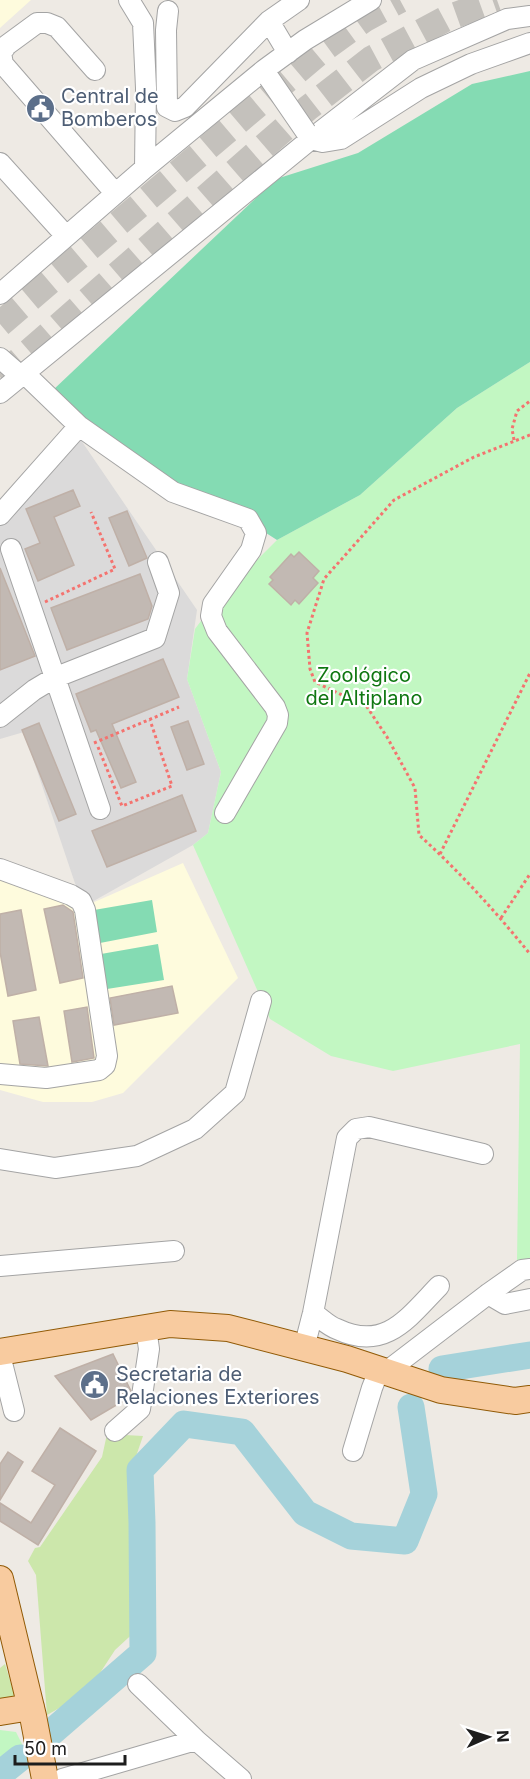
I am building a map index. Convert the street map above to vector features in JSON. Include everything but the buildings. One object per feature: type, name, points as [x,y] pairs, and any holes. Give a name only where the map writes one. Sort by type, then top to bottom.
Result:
[{"type":"main road","points":[[0,1354],[170,1324],[228,1328],[304,1348],[441,1390],[516,1401],[530,1399]]},
{"type":"main road","points":[[0,1579],[7,1648],[32,1712],[45,1779]]},
{"type":"main road","points":[[0,1712],[32,1712]]},
{"type":"street","points":[[129,0],[143,23],[146,88],[145,168]]},
{"type":"street","points":[[168,11],[167,106],[175,111],[184,106],[269,21],[300,0]]},
{"type":"street","points":[[0,294],[115,193],[266,74],[288,53],[305,40],[371,0]]},
{"type":"street","points":[[0,393],[309,136],[413,60],[507,19],[530,16]]},
{"type":"street","points":[[269,21],[288,53]]},
{"type":"street","points":[[95,70],[57,27],[47,23],[38,23],[7,45],[2,53],[3,64],[115,193]]},
{"type":"street","points":[[266,74],[309,136],[323,142],[341,139],[420,88],[471,64],[529,43]]},
{"type":"street","points":[[0,163],[66,236]]},
{"type":"street","points":[[0,358],[16,372],[25,374],[79,426],[173,492],[248,519],[256,533],[251,550],[213,604],[211,616],[217,631],[275,707],[278,723],[225,813]]},
{"type":"street","points":[[0,515],[79,426]]},
{"type":"street","points":[[11,549],[33,608],[54,678],[87,745],[100,809]]},
{"type":"street","points":[[0,717],[34,690],[54,678],[155,638],[170,593],[158,562]]},
{"type":"street","points":[[0,869],[71,895],[81,901],[85,910],[108,1056],[105,1065],[99,1070],[46,1078],[0,1074]]},
{"type":"street","points":[[0,1159],[55,1168],[125,1158],[137,1156],[195,1129],[235,1093],[261,1001]]},
{"type":"street","points":[[304,1348],[347,1138],[356,1129],[369,1127],[483,1154]]},
{"type":"street","points":[[0,1266],[174,1251]]},
{"type":"street","points":[[353,1451],[372,1388],[382,1371],[522,1270],[530,1269]]},
{"type":"street","points":[[313,1313],[336,1329],[366,1338],[385,1335],[406,1320],[439,1286]]},
{"type":"street","points":[[488,1294],[505,1304],[530,1299]]},
{"type":"street","points":[[115,1431],[140,1409],[149,1349],[146,1328]]},
{"type":"street","points":[[0,1354],[14,1411]]},
{"type":"street","points":[[138,1684],[196,1740],[242,1779]]},
{"type":"street","points":[[63,1779],[196,1740]]},
{"type":"path","points":[[514,440],[512,429],[517,411],[530,401]]},
{"type":"path","points":[[530,435],[474,457],[394,500],[324,579],[307,633],[310,669],[315,682],[367,707],[416,788],[419,835],[501,919],[530,954]]},
{"type":"path","points":[[33,608],[115,569],[91,512]]},
{"type":"path","points":[[440,854],[530,673]]},
{"type":"path","points":[[150,720],[172,786],[122,806],[87,745],[179,707]]},
{"type":"path","points":[[501,919],[530,874]]},
{"type":"shaded area","points":[[0,0],[31,0],[0,28]]},
{"type":"shaded area","points":[[74,430],[197,610],[187,679],[221,772],[208,833],[193,845],[83,907],[24,732],[0,739],[0,516]]},
{"type":"shaded area","points":[[183,863],[238,978],[123,1093],[92,1102],[43,1102],[0,1090],[0,868],[83,907]]},
{"type":"green space","points":[[530,71],[530,362],[457,408],[360,495],[277,540],[232,511],[140,467],[52,391],[276,179],[358,153],[472,84]]},
{"type":"green space","name":"Zoológico del Altiplano","points":[[530,362],[530,1259],[517,1261],[520,1044],[393,1071],[331,1056],[270,1019],[193,845],[208,833],[221,772],[187,679],[195,629],[215,602],[277,540],[360,495],[457,408]]},
{"type":"green space","points":[[152,900],[157,932],[100,943],[94,910]]},
{"type":"green space","points":[[158,944],[164,980],[107,989],[101,954]]},
{"type":"green space","points":[[107,1434],[143,1436],[132,1468],[139,1558],[135,1567],[140,1627],[115,1650],[98,1676],[70,1702],[47,1715],[36,1575],[28,1561],[35,1548],[40,1547],[102,1457]]},
{"type":"green space","points":[[5,1664],[15,1697],[0,1699],[0,1668]]},
{"type":"green space","points":[[0,1730],[16,1732],[25,1750],[0,1768]]},
{"type":"waterway","points":[[442,1369],[530,1355]]},
{"type":"waterway","points":[[53,1731],[143,1653],[140,1470],[184,1424],[242,1432],[305,1513],[351,1536],[405,1541],[424,1494],[411,1407]]},
{"type":"waterway","points":[[0,1774],[20,1758]]},
{"type":"tunnel","points":[[0,324],[321,51],[365,19],[400,0]]},
{"type":"tunnel","points":[[0,377],[308,108],[371,59],[447,18],[497,0]]},
{"type":"place","name":"Central de Bomberos","points":[[40,108]]},
{"type":"place","name":"Secretaria de Relaciones Exteriores","points":[[95,1385]]}]
